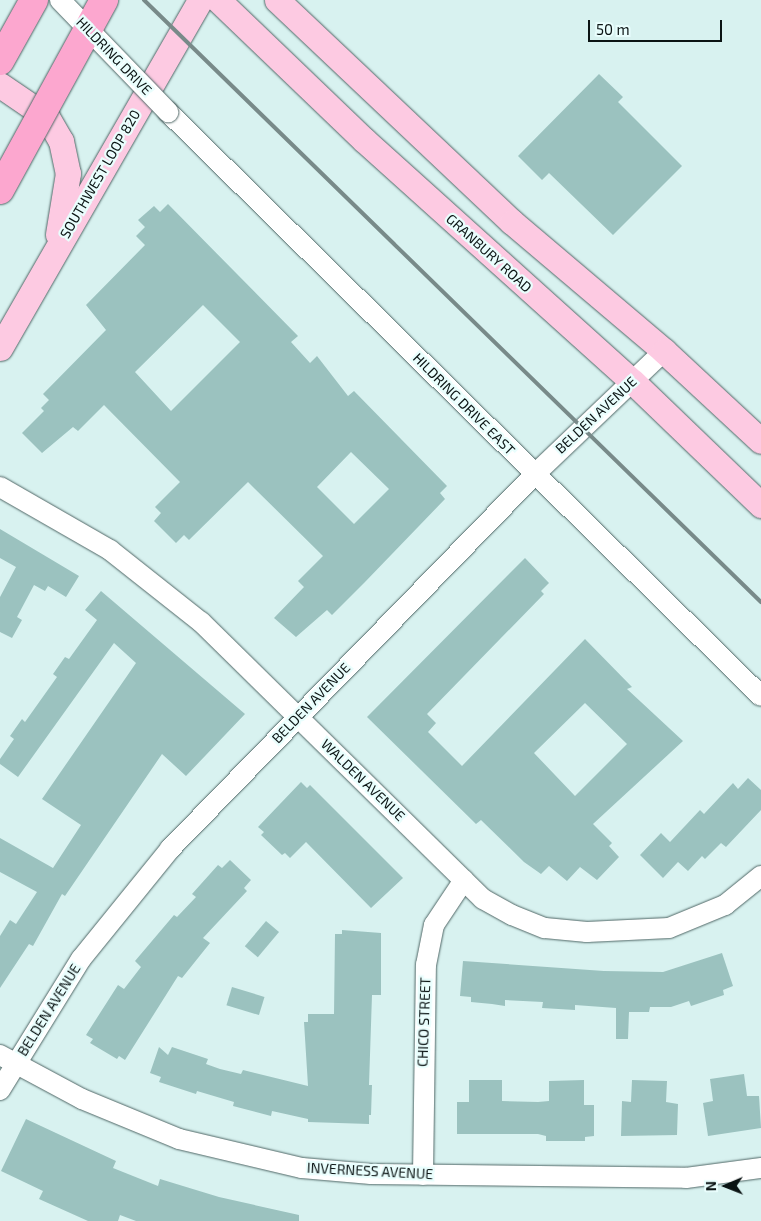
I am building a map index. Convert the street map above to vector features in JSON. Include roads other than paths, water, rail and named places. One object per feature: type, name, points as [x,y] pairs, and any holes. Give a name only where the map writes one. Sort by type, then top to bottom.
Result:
[{"type":"highway","points":[[0,61],[34,0]]},
{"type":"highway","points":[[0,190],[104,0]]},
{"type":"main road","name":"SOUTHWEST LOOP 820","points":[[0,348],[200,0]]},
{"type":"main road","name":"GRANBURY ROAD","points":[[218,0],[364,140],[633,382],[761,505]]},
{"type":"main road","points":[[277,0],[512,222],[664,351],[761,441]]},
{"type":"main road","points":[[0,85],[47,117],[61,141],[68,173],[54,254]]},
{"type":"street","name":"HILDRING DRIVE","points":[[60,0],[168,112]]},
{"type":"street","name":"HILDRING DRIVE EAST","points":[[168,112],[761,696]]},
{"type":"street","name":"BELDEN AVENUE","points":[[0,1090],[8,1060],[81,959],[170,849],[535,474],[664,351]]},
{"type":"street","name":"WALDEN AVENUE","points":[[0,487],[110,550],[200,622],[483,899],[512,915],[545,928],[636,931],[669,928],[698,918],[725,905],[761,876]]},
{"type":"street","name":"CHICO STREET","points":[[423,1175],[426,965],[434,925],[464,880]]},
{"type":"street","name":"INVERNESS AVENUE","points":[[8,1060],[82,1098],[179,1139],[236,1155],[302,1168],[423,1175],[686,1178],[761,1168]]},
{"type":"railway","points":[[144,0],[761,602]]}]
